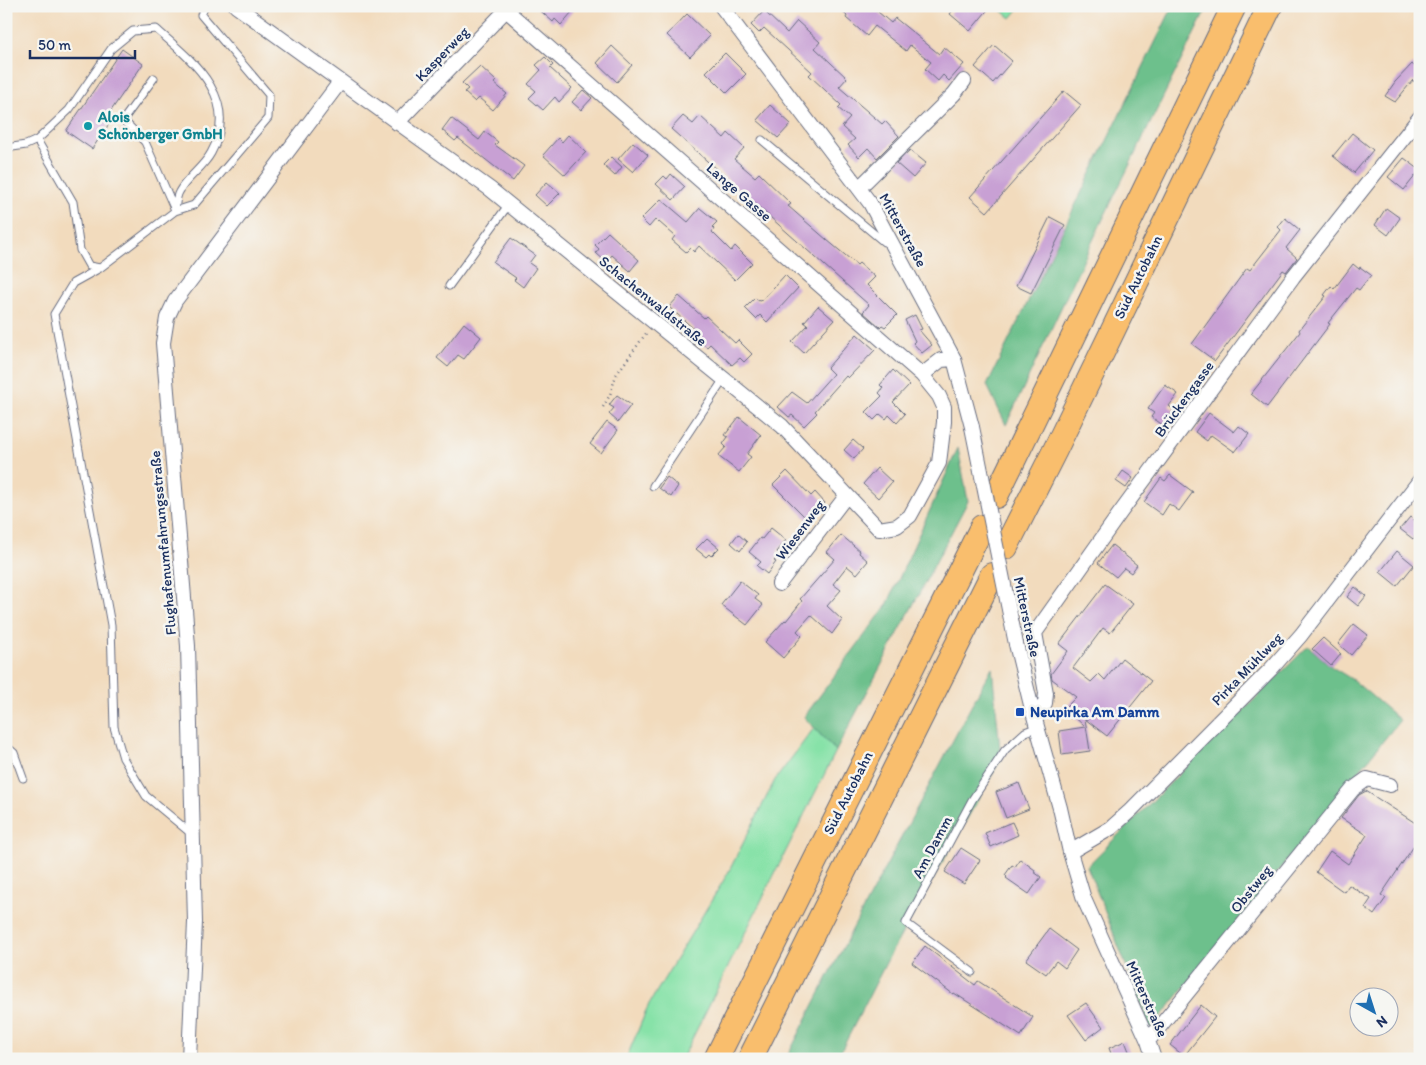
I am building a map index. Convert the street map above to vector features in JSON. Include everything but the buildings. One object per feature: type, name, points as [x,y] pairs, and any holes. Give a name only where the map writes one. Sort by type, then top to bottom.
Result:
[{"type":"highway","name":"Süd Autobahn","points":[[996,496],[1234,6]]},
{"type":"highway","name":"Süd Autobahn","points":[[1006,547],[1270,6]]},
{"type":"highway","name":"Süd Autobahn","points":[[716,1059],[982,527]]},
{"type":"highway","name":"Süd Autobahn","points":[[750,1059],[992,575]]},
{"type":"street","name":"Schachenwaldstraße","points":[[236,6],[397,124],[490,189],[782,426],[879,529],[897,526],[910,516],[939,463],[944,407],[939,396],[922,375]]},
{"type":"street","name":"Mitterstraße","points":[[721,6],[870,202],[954,359],[972,427],[1016,644],[1070,852],[1084,899],[1148,1041],[1154,1059]]},
{"type":"street","name":"Kasperweg","points":[[397,124],[508,8]]},
{"type":"street","name":"Lange Gasse","points":[[508,8],[922,375]]},
{"type":"street","name":"Mitterstraße","points":[[859,188],[954,94],[964,81]]},
{"type":"street","name":"Flughafenumfahrungsstraße","points":[[189,1059],[195,922],[188,646],[163,343],[167,318],[175,301],[340,82]]},
{"type":"street","name":"Brückengasse","points":[[1037,723],[1045,702],[1046,693],[1035,633],[1120,513],[1293,277],[1420,117]]},
{"type":"street","points":[[922,375],[941,360],[954,359]]},
{"type":"street","name":"Pirka Mühlweg","points":[[1070,852],[1111,828],[1130,811],[1271,669],[1301,634],[1420,480]]},
{"type":"street","name":"Wiesenweg","points":[[780,584],[847,494]]},
{"type":"street","name":"Obstweg","points":[[1148,1041],[1353,789],[1367,779],[1390,785]]},
{"type":"lane","points":[[193,835],[146,796],[123,758],[114,727],[111,625],[54,314],[74,283],[100,268],[175,211],[194,205],[268,118],[269,95],[201,15],[205,6]]},
{"type":"lane","points":[[6,148],[26,145],[37,140],[69,110],[111,49],[133,31],[156,29],[190,58],[214,90],[222,123],[211,153],[178,192],[175,211]]},
{"type":"lane","points":[[154,78],[123,120],[144,142],[175,211]]},
{"type":"lane","points":[[37,140],[73,202],[80,250],[89,266],[100,268]]},
{"type":"lane","points":[[762,140],[884,242],[891,241]]},
{"type":"lane","points":[[449,286],[509,204]]},
{"type":"lane","points":[[654,486],[724,379]]},
{"type":"lane","name":"Am Damm","points":[[972,972],[906,923],[972,800],[1005,750],[1037,723]]},
{"type":"lane","points":[[6,746],[14,753],[23,778]]},
{"type":"path","points":[[603,407],[610,395],[616,375],[654,322]]},
{"type":"green space","points":[[996,6],[1021,6],[1011,18]]},
{"type":"green space","points":[[1173,6],[1208,6],[1102,221],[1006,425],[987,385]]},
{"type":"green space","points":[[958,448],[968,501],[836,751],[804,717],[887,605]]},
{"type":"green space","points":[[1308,646],[1332,667],[1353,680],[1400,720],[1151,1029],[1087,866]]},
{"type":"green space","points":[[992,667],[1001,759],[890,955],[837,1059],[786,1059],[852,930]]},
{"type":"green space","points":[[814,728],[836,751],[682,1059],[626,1059],[649,1004],[728,873],[775,780]]},
{"type":"place","name":"Alois Schönberger GmbH","points":[[88,126]]},
{"type":"place","name":"Neupirka Am Damm","points":[[1020,712]]}]
